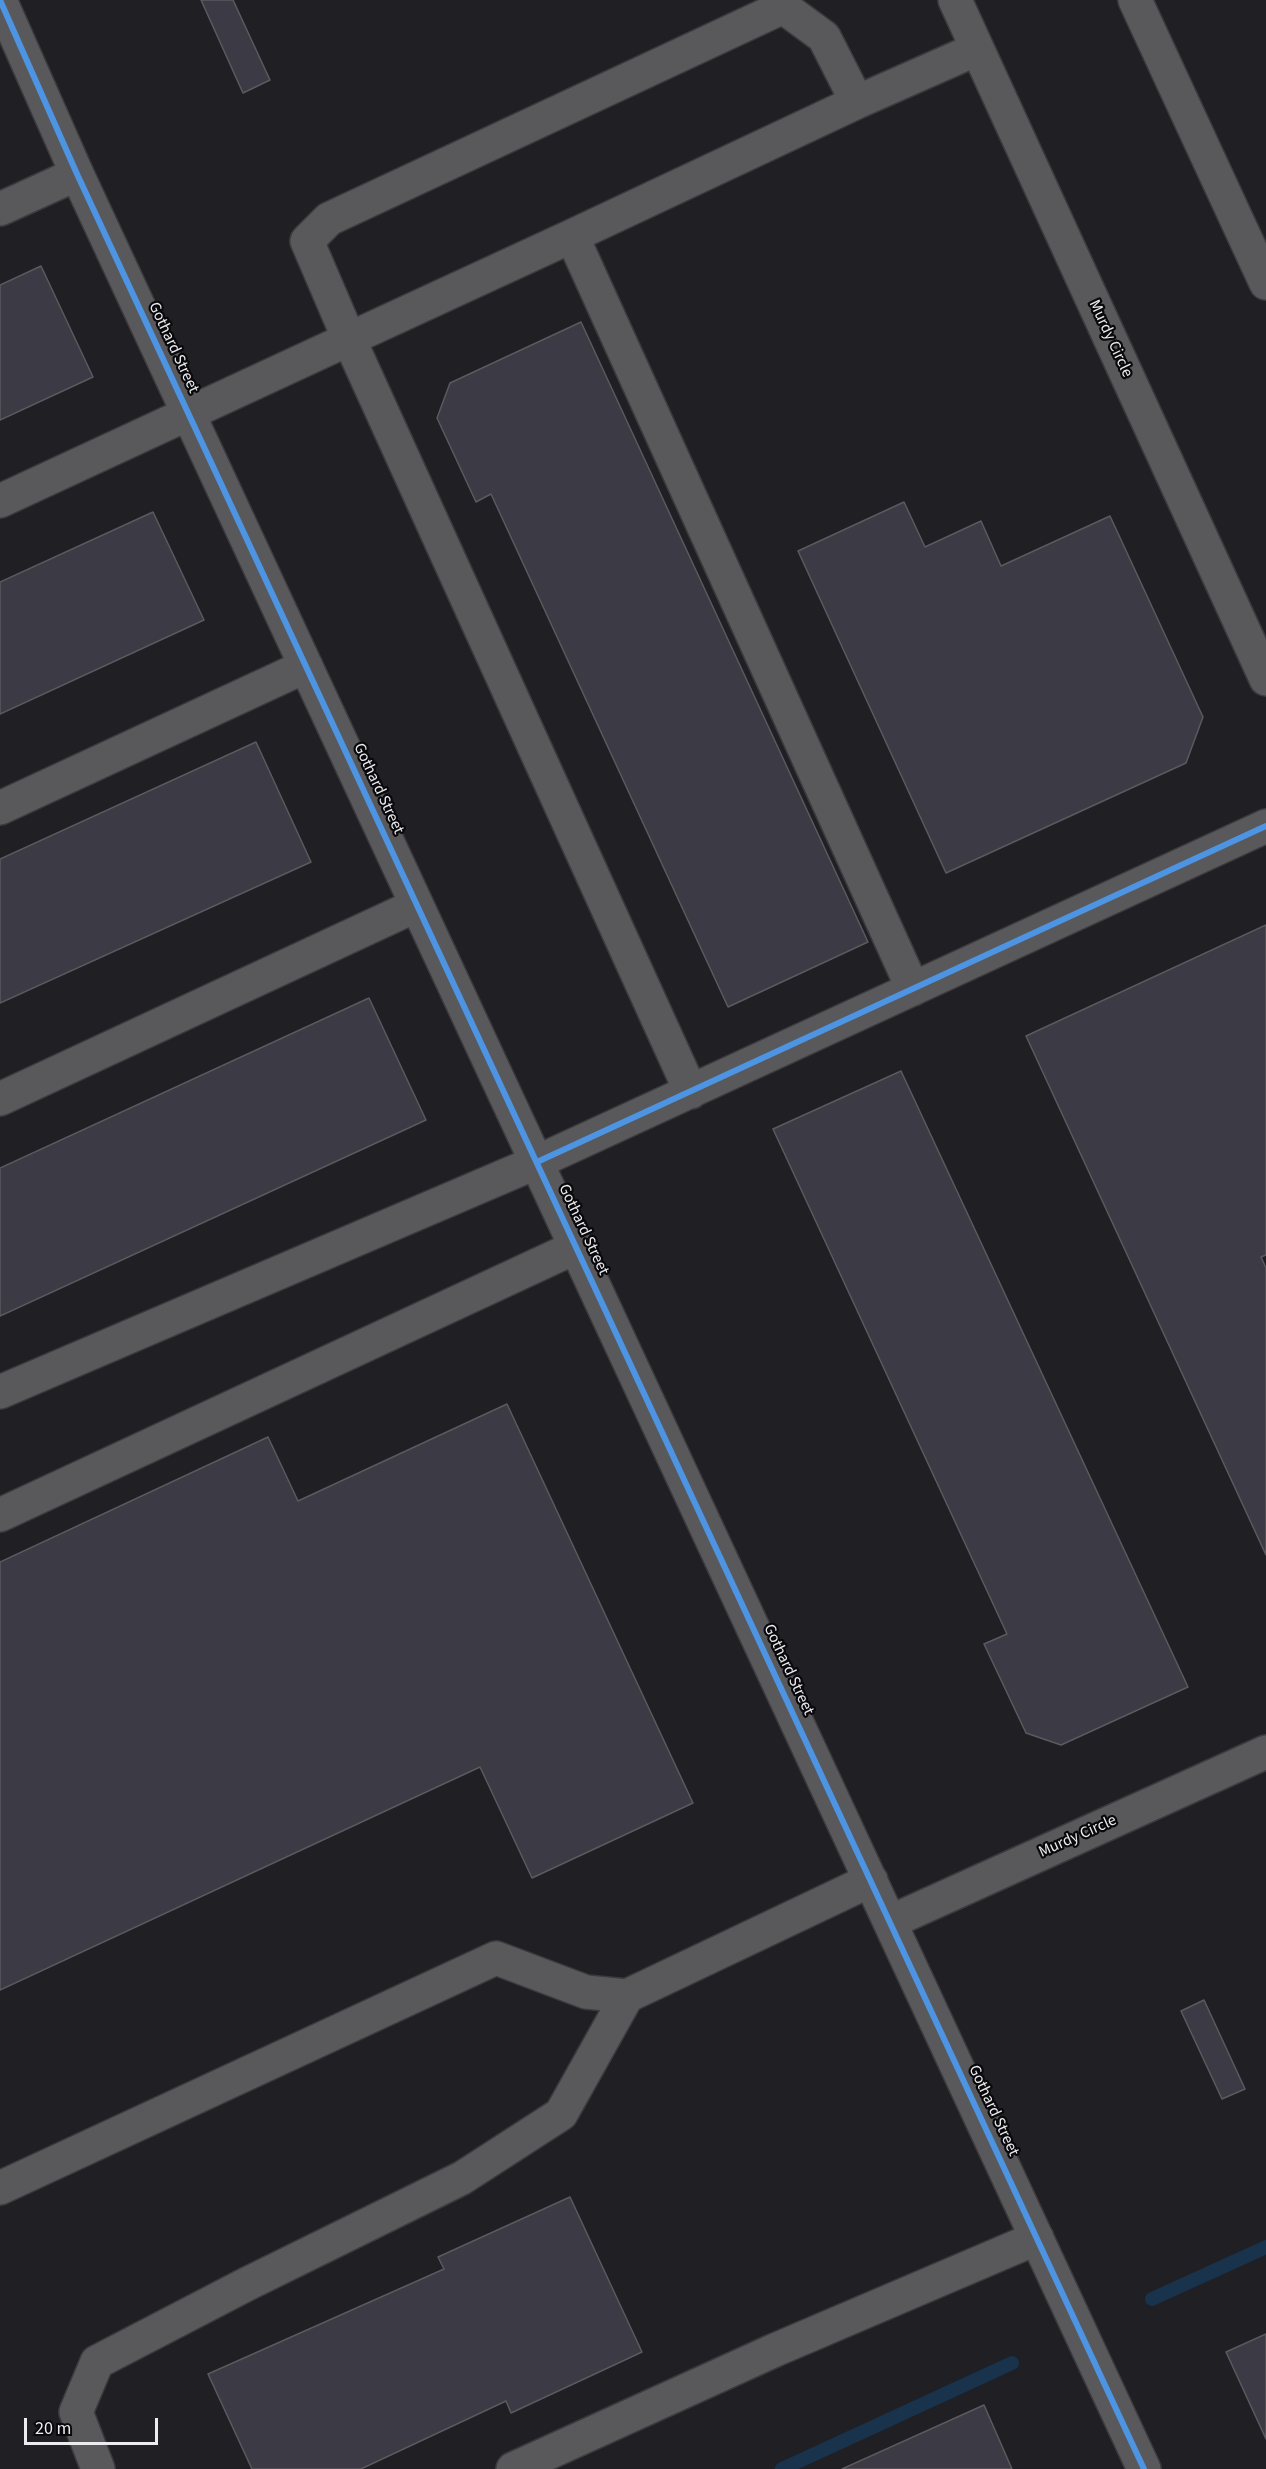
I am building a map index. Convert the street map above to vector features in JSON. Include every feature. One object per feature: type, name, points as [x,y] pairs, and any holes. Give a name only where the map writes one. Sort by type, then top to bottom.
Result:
[{"type":"street","name":"Gothard Street","points":[[0,0],[77,174],[1144,2469]]},
{"type":"street","name":"Murdy Circle","points":[[955,0],[1266,679]]},
{"type":"street","points":[[1135,0],[1266,283]]},
{"type":"street","points":[[691,1092],[349,339],[307,241],[329,219],[340,213],[783,8],[824,37],[857,102]]},
{"type":"street","points":[[0,501],[857,102],[977,49]]},
{"type":"street","points":[[0,209],[77,174]]},
{"type":"street","points":[[572,236],[913,989]]},
{"type":"street","points":[[0,808],[306,666]]},
{"type":"street","points":[[0,1392],[537,1162],[1266,826]]},
{"type":"street","points":[[0,1100],[417,905]]},
{"type":"street","points":[[0,1515],[576,1247]]},
{"type":"street","name":"Murdy Circle","points":[[890,1922],[1266,1752]]},
{"type":"street","points":[[0,2188],[496,1958],[586,1992],[627,1996],[871,1880]]},
{"type":"street","points":[[98,2469],[76,2412],[97,2362],[247,2284],[462,2178],[561,2114],[627,1996]]},
{"type":"street","points":[[513,2469],[775,2350],[1037,2238]]},
{"type":"building","points":[[201,0],[233,0],[270,80],[243,93]]},
{"type":"building","points":[[41,266],[93,377],[0,420],[0,285]]},
{"type":"building","points":[[581,322],[868,942],[728,1007],[491,494],[476,502],[437,418],[450,383]]},
{"type":"building","points":[[904,502],[925,547],[981,521],[1001,566],[1110,516],[1203,717],[1186,763],[946,873],[798,551]]},
{"type":"building","points":[[153,512],[204,620],[0,714],[0,582]]},
{"type":"building","points":[[256,742],[311,862],[0,1003],[0,859]]},
{"type":"building","points":[[1266,925],[1266,1255],[1261,1257],[1266,1268],[1266,1555],[1026,1036]]},
{"type":"building","points":[[369,998],[426,1120],[0,1316],[0,1168]]},
{"type":"building","points":[[901,1071],[1188,1687],[1061,1745],[1026,1733],[984,1644],[1007,1634],[773,1129]]},
{"type":"building","points":[[507,1404],[693,1803],[532,1878],[480,1767],[0,1990],[0,1562],[268,1437],[298,1501]]},
{"type":"building","points":[[1204,2000],[1245,2089],[1222,2099],[1181,2011]]},
{"type":"building","points":[[570,2197],[642,2352],[511,2413],[506,2401],[361,2469],[252,2469],[208,2374],[444,2269],[438,2257]]},
{"type":"building","points":[[1266,2334],[1266,2439],[1226,2352]]},
{"type":"building","points":[[984,2405],[1012,2469],[842,2469]]},
{"type":"waterway","points":[[1152,2299],[1266,2247]]},
{"type":"waterway","points":[[782,2469],[1012,2363]]},
{"type":"cycle path","points":[[0,0],[77,174],[1144,2469]]},
{"type":"cycle path","points":[[537,1162],[1266,826]]}]
